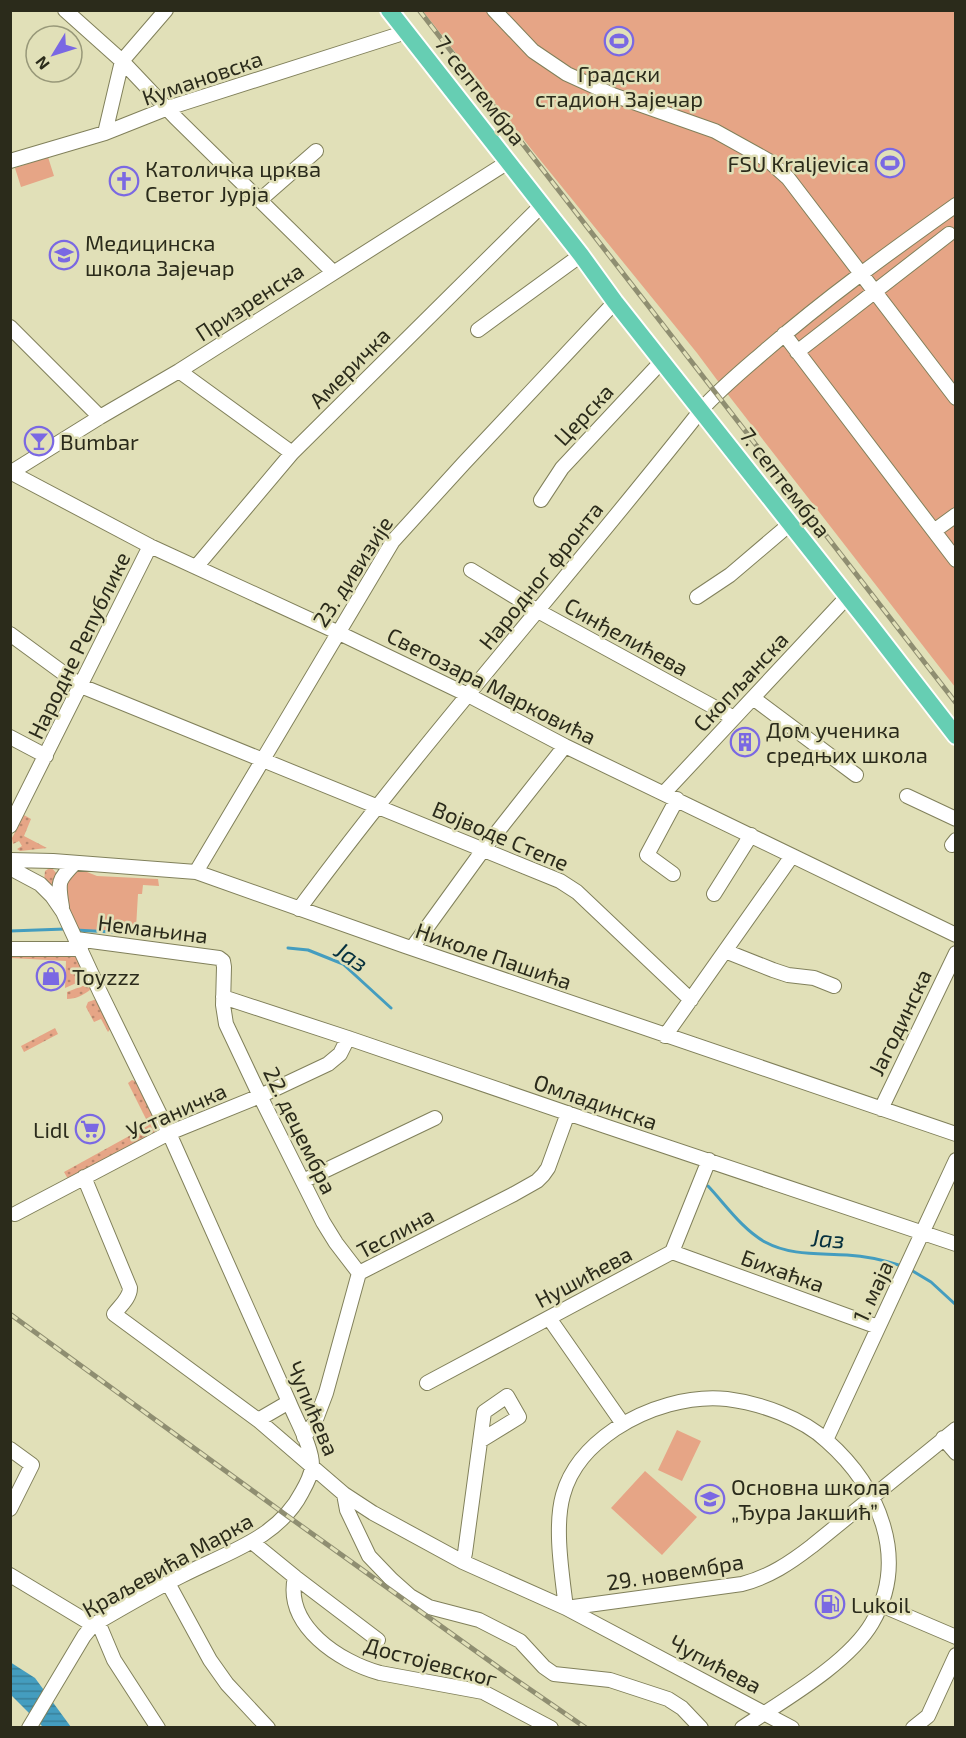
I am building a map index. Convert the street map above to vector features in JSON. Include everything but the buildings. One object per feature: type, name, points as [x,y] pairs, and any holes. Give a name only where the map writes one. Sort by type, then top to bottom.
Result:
[{"type":"main road","name":"7. септембра","points":[[389,10],[956,736]]},
{"type":"street","points":[[65,10],[122,61],[333,272]]},
{"type":"street","points":[[494,10],[533,51],[567,74],[613,95],[715,131],[769,161],[789,178],[956,398]]},
{"type":"street","points":[[105,133],[122,61],[162,12]]},
{"type":"street","name":"Кумановска","points":[[10,161],[105,133],[168,108],[397,35],[405,30]]},
{"type":"street","points":[[261,200],[316,151]]},
{"type":"street","name":"Призренска","points":[[11,473],[179,370],[508,162]]},
{"type":"street","name":"Америчка","points":[[196,567],[291,453],[542,205]]},
{"type":"street","name":"Народног фронта","points":[[300,909],[468,695],[716,393],[784,334],[861,273],[956,205]]},
{"type":"street","points":[[797,352],[874,291],[952,238],[937,218]]},
{"type":"street","points":[[478,330],[581,255]]},
{"type":"street","name":"23. дивизије","points":[[196,872],[337,632],[401,530],[615,302]]},
{"type":"street","points":[[10,327],[100,417]]},
{"type":"street","points":[[784,334],[956,560]]},
{"type":"street","name":"Церска","points":[[541,500],[562,468],[662,361]]},
{"type":"street","points":[[179,370],[291,453]]},
{"type":"street","name":"Светозара Марковића","points":[[11,473],[150,546],[468,695],[564,746],[956,935]]},
{"type":"street","points":[[934,531],[956,515]]},
{"type":"street","points":[[697,597],[730,575],[790,524]]},
{"type":"street","name":"Народне Републике","points":[[10,826],[150,546]]},
{"type":"street","name":"Синђелићева","points":[[471,570],[538,611],[734,718]]},
{"type":"street","name":"Скопљанска","points":[[673,874],[647,855],[670,796],[734,718],[848,597]]},
{"type":"street","name":"Војводе Степе","points":[[10,634],[81,686],[570,886],[691,1000]]},
{"type":"street","points":[[753,698],[856,775]]},
{"type":"street","points":[[10,737],[46,756]]},
{"type":"street","points":[[412,948],[483,850],[564,746]]},
{"type":"street","points":[[907,796],[956,819]]},
{"type":"street","points":[[714,894],[751,836]]},
{"type":"street","points":[[665,1036],[792,856]]},
{"type":"street","name":"Николе Пашића","points":[[10,860],[196,872],[665,1036],[956,1134]]},
{"type":"street","points":[[40,885],[41,873],[53,861],[59,872],[63,912]]},
{"type":"street","points":[[60,880],[75,863]]},
{"type":"street","points":[[10,868],[40,885],[52,896],[63,912]]},
{"type":"street","name":"Чупићева","points":[[63,912],[170,1133],[289,1402],[310,1455],[312,1466],[344,1494],[393,1525],[463,1562],[566,1608],[792,1728]]},
{"type":"street","points":[[10,949],[75,937]]},
{"type":"street","name":"Немањина","points":[[75,937],[219,958],[224,964],[223,997]]},
{"type":"street","points":[[725,951],[781,973],[814,978],[834,986]]},
{"type":"street","name":"Јагодинска","points":[[881,1109],[956,953]]},
{"type":"street","name":"Омладинска","points":[[223,997],[956,1244]]},
{"type":"street","name":"22. децембра","points":[[223,997],[226,1024],[260,1096],[323,1222],[359,1273]]},
{"type":"street","name":"Устаничка","points":[[15,1214],[170,1133],[260,1096],[333,1061],[340,1054],[348,1038]]},
{"type":"street","name":"Теслина","points":[[303,1437],[315,1422],[326,1393],[359,1273],[537,1181],[548,1168],[568,1113]]},
{"type":"street","points":[[303,1181],[435,1119]]},
{"type":"street","points":[[672,1252],[709,1160]]},
{"type":"street","name":"1. маја","points":[[826,1440],[956,1160]]},
{"type":"street","points":[[84,1177],[130,1288],[128,1297],[114,1314],[258,1420],[312,1466]]},
{"type":"street","name":"Нушићева","points":[[427,1383],[672,1252]]},
{"type":"street","name":"Бихаћка","points":[[672,1252],[878,1327]]},
{"type":"street","points":[[549,1318],[623,1424]]},
{"type":"street","points":[[566,1608],[559,1535],[560,1504],[563,1492],[572,1471],[584,1454],[623,1424],[668,1405],[727,1399],[778,1412],[826,1440],[845,1460],[872,1497],[885,1527],[888,1542],[885,1595],[866,1633],[845,1655],[742,1728]]},
{"type":"street","points":[[258,1420],[289,1402]]},
{"type":"street","name":"29. новембра","points":[[566,1608],[753,1581],[777,1571],[801,1555],[956,1429]]},
{"type":"street","points":[[944,1438],[956,1453]]},
{"type":"street","points":[[463,1562],[480,1441]]},
{"type":"street","points":[[10,1449],[32,1465],[10,1509]]},
{"type":"street","name":"Краљевића Марка","points":[[29,1728],[84,1636],[96,1623],[168,1582],[252,1542],[282,1521],[306,1485],[312,1466]]},
{"type":"street","points":[[344,1494],[347,1510],[369,1556],[410,1596],[429,1607],[479,1620],[520,1641],[544,1667],[555,1674],[610,1680],[668,1700],[682,1708],[701,1728]]},
{"type":"street","points":[[252,1542],[378,1640]]},
{"type":"street","points":[[10,1575],[96,1623],[114,1660],[158,1728]]},
{"type":"street","name":"Достојевског","points":[[296,1577],[295,1600],[301,1618],[326,1645],[347,1659],[380,1673],[483,1692],[551,1728]]},
{"type":"street","points":[[168,1582],[210,1660],[239,1698],[268,1728]]},
{"type":"street","points":[[881,1605],[956,1637]]},
{"type":"street","points":[[913,1728],[931,1722],[956,1654]]},
{"type":"shaded area","points":[[423,11],[955,11],[955,687],[697,353],[532,150]]},
{"type":"shaded area","points":[[48,157],[54,176],[21,187],[15,168]]},
{"type":"shaded area","points":[[24,815],[31,819],[24,836],[47,848],[20,851],[17,849],[22,846],[19,841],[13,844],[12,838]]},
{"type":"shaded area","points":[[51,867],[57,874],[56,892],[44,881],[45,871]]},
{"type":"shaded area","points":[[82,870],[97,876],[158,879],[159,886],[143,885],[142,894],[138,894],[136,928],[115,925],[114,930],[78,931],[66,904],[64,891],[70,878]]},
{"type":"shaded area","points":[[10,953],[77,954],[88,978],[65,988],[66,961],[11,958]]},
{"type":"shaded area","points":[[90,983],[91,989],[86,993],[67,999],[67,992]]},
{"type":"shaded area","points":[[97,999],[111,1028],[108,1032],[101,1019],[94,1022],[86,1007],[88,1002]]},
{"type":"shaded area","points":[[55,1028],[58,1034],[24,1052],[21,1046]]},
{"type":"shaded area","points":[[132,1080],[137,1082],[159,1126],[157,1132],[68,1179],[64,1172],[149,1125],[128,1083]]},
{"type":"shaded area","points":[[677,1430],[701,1441],[682,1481],[658,1470]]},
{"type":"shaded area","points":[[645,1471],[697,1517],[662,1555],[611,1508]]},
{"type":"water","points":[[10,1662],[35,1678],[71,1727],[43,1727],[11,1695]]},
{"type":"waterway","name":"Јаз","points":[[10,931],[65,929]]},
{"type":"waterway","name":"Јаз","points":[[75,930],[112,932]]},
{"type":"waterway","name":"Јаз","points":[[288,948],[308,950],[343,964],[391,1008]]},
{"type":"waterway","name":"Јаз","points":[[708,1186],[734,1216],[765,1242],[785,1250],[868,1257],[902,1266]]},
{"type":"waterway","name":"Јаз","points":[[911,1270],[931,1282],[956,1305]]},
{"type":"railway","points":[[419,10],[956,703]]},
{"type":"railway","points":[[10,1314],[286,1515],[586,1728]]},
{"type":"place","name":"Градски стадион Зајечар","points":[[619,41]]},
{"type":"place","name":"FSU Kraljevica","points":[[890,163]]},
{"type":"place","name":"Католичка црква Светог Јурја","points":[[124,181]]},
{"type":"place","name":"Медицинска школа Зајечар","points":[[64,255]]},
{"type":"place","name":"Bumbar","points":[[39,441]]},
{"type":"place","name":"Дом ученика средњих школа","points":[[745,742]]},
{"type":"place","name":"Toyzzz","points":[[51,976]]},
{"type":"place","name":"Lidl","points":[[90,1129]]},
{"type":"place","name":"Основна школа „Ђура Јакшић”","points":[[710,1499]]},
{"type":"place","name":"Lukoil","points":[[830,1604]]}]
